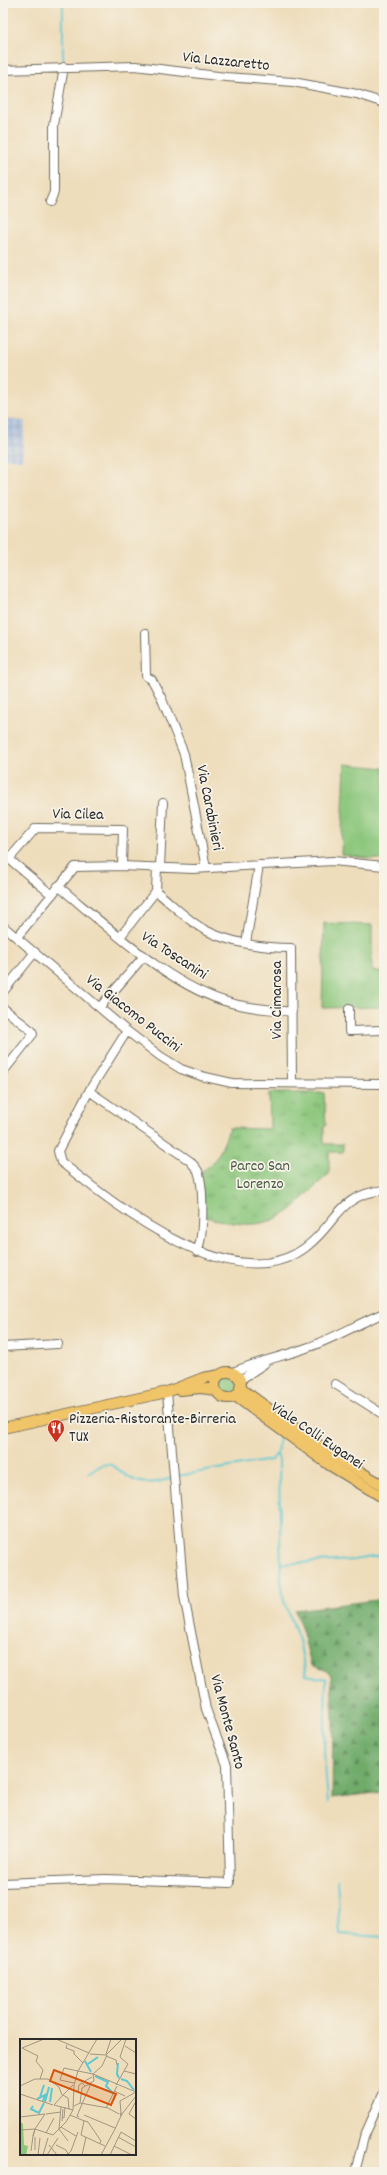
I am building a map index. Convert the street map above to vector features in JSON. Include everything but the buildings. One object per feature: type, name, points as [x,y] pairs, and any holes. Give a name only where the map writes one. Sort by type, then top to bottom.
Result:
[{"type":"main road","points":[[3,1428],[167,1392],[201,1388],[216,1390],[224,1398],[238,1388],[231,1373],[203,1378],[167,1392]]},
{"type":"main road","points":[[216,1390],[216,1382],[220,1375]]},
{"type":"main road","name":"Viale Colli Euganei","points":[[238,1388],[334,1456],[384,1486]]},
{"type":"main road","name":"Viale Colli Euganei","points":[[238,1388],[328,1464],[384,1498]]},
{"type":"street","name":"Via Lazzaretto","points":[[3,70],[135,66],[226,77],[293,82],[357,94],[384,103]]},
{"type":"street","points":[[50,202],[54,192],[54,125],[64,67]]},
{"type":"street","name":"Via Carabinieri","points":[[145,633],[146,676],[152,680],[161,697],[184,754],[206,868],[333,860],[384,866]]},
{"type":"street","points":[[120,937],[156,891],[164,803]]},
{"type":"street","name":"Via Cilea","points":[[6,856],[36,828],[124,829],[122,866]]},
{"type":"street","points":[[6,856],[52,895]]},
{"type":"street","points":[[246,943],[260,865]]},
{"type":"street","points":[[17,937],[75,867],[122,866],[206,868]]},
{"type":"street","name":"Via Toscanini","points":[[58,886],[144,956],[183,982],[221,1000],[248,1007],[292,1012]]},
{"type":"street","name":"Via Cimarosa","points":[[156,891],[204,929],[224,938],[275,948],[291,948],[292,1083]]},
{"type":"street","name":"Via Giacomo Puccini","points":[[3,926],[127,1031],[160,1056],[181,1068],[201,1076],[232,1083],[384,1084]]},
{"type":"street","points":[[3,992],[35,952]]},
{"type":"street","points":[[100,1007],[144,956]]},
{"type":"street","points":[[3,1008],[32,1031],[33,1034],[3,1072]]},
{"type":"street","points":[[349,1010],[349,1031],[384,1030]]},
{"type":"street","points":[[127,1031],[89,1091],[58,1151],[60,1160],[124,1210],[156,1230],[197,1252],[253,1264],[285,1258],[306,1248],[338,1211],[352,1200],[362,1194],[384,1190]]},
{"type":"street","points":[[89,1091],[190,1161],[197,1170],[201,1204],[201,1244],[197,1252]]},
{"type":"street","points":[[231,1373],[246,1366],[268,1361],[310,1347],[384,1313]]},
{"type":"street","points":[[3,1347],[58,1344]]},
{"type":"street","points":[[238,1388],[268,1361]]},
{"type":"street","points":[[334,1384],[384,1415]]},
{"type":"street","name":"Via Monte Santo","points":[[3,1883],[104,1879],[230,1883],[227,1765],[206,1708],[184,1596],[167,1392]]},
{"type":"street","points":[[355,2172],[364,2137],[384,2092]]},
{"type":"shaded area","points":[[3,419],[25,421],[22,460],[3,458]]},
{"type":"green space","points":[[345,764],[384,768],[384,860],[341,855]]},
{"type":"green space","points":[[324,923],[372,925],[372,971],[384,972],[384,1007],[322,1008]]},
{"type":"green space","name":"Parco San Lorenzo","points":[[269,1093],[324,1093],[326,1126],[324,1127],[324,1144],[343,1144],[343,1152],[329,1152],[329,1174],[302,1200],[279,1217],[267,1222],[244,1224],[204,1217],[201,1172],[216,1159],[225,1141],[229,1128],[270,1129]]},
{"type":"green space","points":[[228,1376],[235,1379],[238,1386],[235,1393],[228,1396],[221,1393],[218,1386],[221,1379]]},
{"type":"green space","points":[[384,1599],[384,1792],[332,1798],[333,1720],[331,1676],[325,1670],[311,1665],[303,1633],[295,1610]]},
{"type":"waterway","points":[[63,3],[63,59]]},
{"type":"waterway","points":[[177,1476],[271,1460],[277,1454],[279,1436]]},
{"type":"waterway","points":[[277,1454],[279,1460],[281,1583],[284,1601],[299,1640],[306,1675],[326,1679],[324,1752],[328,1803]]},
{"type":"waterway","points":[[88,1473],[97,1467],[110,1464],[138,1482],[162,1481],[171,1478]]},
{"type":"waterway","points":[[280,1564],[354,1560],[384,1555]]},
{"type":"waterway","points":[[337,1879],[340,1934],[384,1937]]},
{"type":"place","name":"Pizzeria-Ristorante-Birreria TUX","points":[[56,1443]]}]
